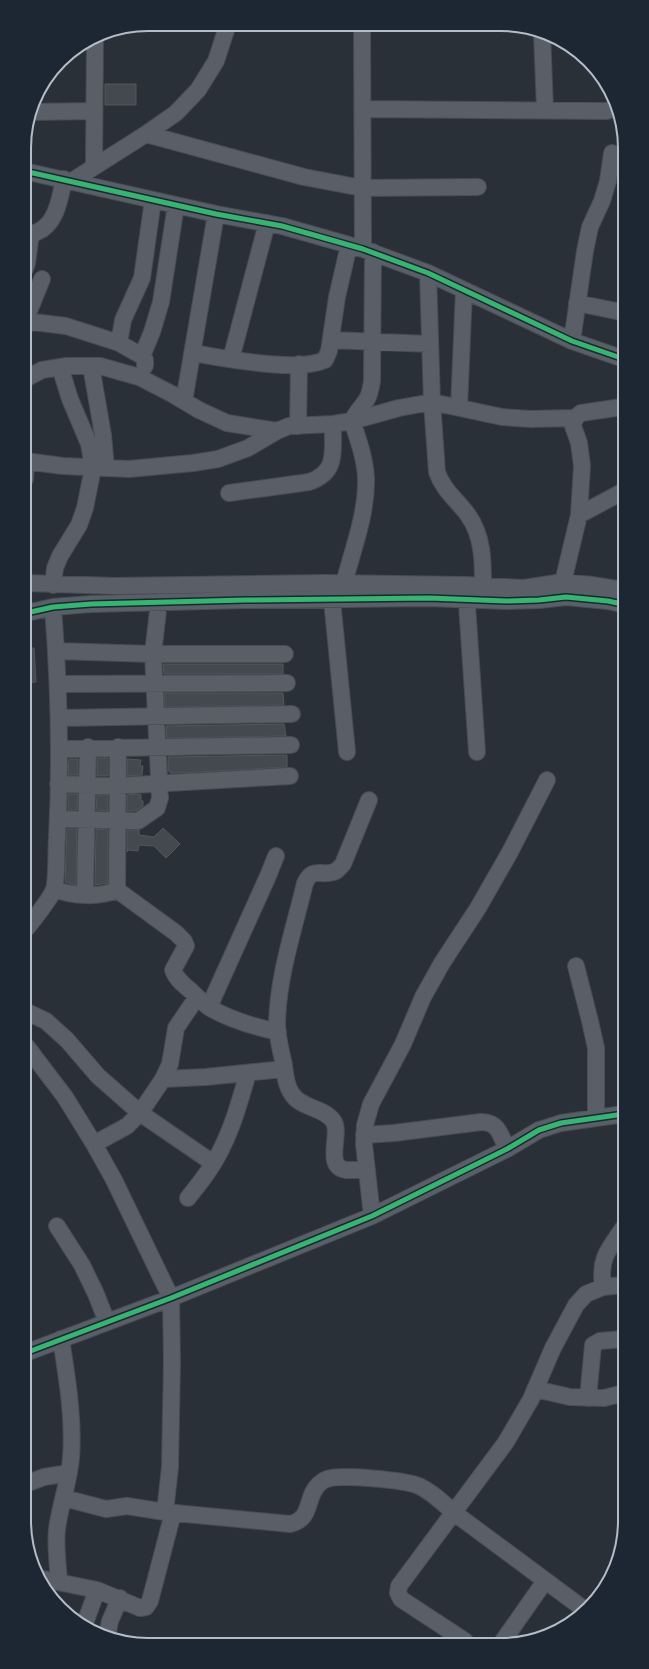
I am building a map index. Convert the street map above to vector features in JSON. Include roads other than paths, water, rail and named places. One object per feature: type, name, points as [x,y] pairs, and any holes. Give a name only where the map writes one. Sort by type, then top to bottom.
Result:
[{"type":"street","points":[[31,233],[37,232],[47,225],[56,211],[68,180],[94,167],[176,113],[198,90],[216,61],[226,31]]},
{"type":"street","points":[[344,583],[364,504],[366,477],[362,451],[352,421],[356,412],[370,393],[372,380],[372,341],[362,249],[362,31]]},
{"type":"street","points":[[542,39],[545,110]]},
{"type":"street","points":[[94,167],[95,44]]},
{"type":"street","points":[[362,109],[607,111],[611,110]]},
{"type":"street","points":[[37,112],[94,111]]},
{"type":"street","points":[[146,134],[304,177],[362,188],[478,187]]},
{"type":"street","points":[[572,341],[590,227],[602,201],[608,181],[612,153]]},
{"type":"street","points":[[31,172],[216,214],[267,223],[362,249],[428,273],[572,341],[618,357]]},
{"type":"street","points":[[119,343],[123,320],[142,278],[153,200]]},
{"type":"street","points":[[142,356],[152,332],[161,302],[176,205]]},
{"type":"street","points":[[184,401],[216,214]]},
{"type":"street","points":[[231,359],[267,223]]},
{"type":"street","points":[[192,353],[256,363],[317,364],[325,360],[329,351],[337,297],[362,249]]},
{"type":"street","points":[[428,273],[432,402],[437,472],[440,482],[468,515],[477,530],[482,551],[483,586]]},
{"type":"street","points":[[31,307],[42,279]]},
{"type":"street","points":[[459,408],[464,290]]},
{"type":"street","points":[[577,303],[618,311]]},
{"type":"street","points":[[31,323],[66,326],[119,343],[142,356],[145,360],[145,367],[139,377]]},
{"type":"street","points":[[331,340],[430,344]]},
{"type":"street","points":[[298,426],[299,364]]},
{"type":"street","points":[[53,585],[55,568],[60,556],[79,524],[99,468],[103,435],[91,366]]},
{"type":"street","points":[[31,376],[42,370],[60,367],[100,366],[139,377],[212,418],[227,423],[277,431]]},
{"type":"street","points":[[60,367],[70,399],[99,468]]},
{"type":"street","points":[[31,461],[99,468],[129,469],[218,459],[248,448],[277,431],[289,426],[333,424],[352,421],[399,408],[432,402],[502,417],[531,419],[575,418],[581,414],[618,408]]},
{"type":"street","points":[[563,582],[579,515],[582,466],[579,444],[573,426],[575,418]]},
{"type":"street","points":[[230,493],[309,482],[320,478],[329,470],[332,460],[333,424]]},
{"type":"street","points":[[579,515],[618,494]]},
{"type":"street","points":[[31,612],[91,604],[428,598],[466,592],[483,586],[524,588],[563,582],[618,589]]},
{"type":"street","points":[[31,583],[53,585],[115,586],[344,583],[466,592],[506,601],[566,597],[618,603]]},
{"type":"street","points":[[466,592],[477,752]]},
{"type":"street","points":[[332,600],[347,752]]},
{"type":"street","points":[[58,819],[138,821],[157,808],[160,798],[153,654],[159,602]]},
{"type":"street","points":[[31,924],[54,889],[58,819],[59,684],[53,608]]},
{"type":"street","points":[[56,651],[153,654],[285,654]]},
{"type":"street","points":[[59,684],[287,683]]},
{"type":"street","points":[[59,718],[292,714]]},
{"type":"street","points":[[59,749],[88,747],[291,745]]},
{"type":"street","points":[[85,895],[88,747]]},
{"type":"street","points":[[117,890],[116,786],[118,747]]},
{"type":"street","points":[[58,784],[116,786],[290,776]]},
{"type":"street","points":[[372,1216],[364,1135],[365,1125],[371,1104],[403,1044],[423,997],[442,963],[478,908],[510,852],[547,780]]},
{"type":"street","points":[[367,1170],[344,1170],[338,1167],[334,1161],[336,1127],[333,1120],[325,1114],[300,1102],[293,1096],[288,1088],[278,1032],[278,1007],[282,977],[308,876],[313,873],[329,873],[337,871],[343,864],[369,800]]},
{"type":"street","points":[[209,1007],[276,856]]},
{"type":"street","points":[[54,889],[68,894],[85,895],[109,894],[117,890]]},
{"type":"street","points":[[117,890],[176,933],[184,941],[186,946],[174,970],[176,977],[209,1007],[231,1018],[256,1027],[278,1032]]},
{"type":"street","points":[[576,966],[596,1048],[596,1117]]},
{"type":"street","points":[[94,1144],[127,1126],[140,1113],[163,1079],[170,1064],[176,1028],[197,996]]},
{"type":"street","points":[[31,1014],[46,1021],[67,1040],[98,1076],[140,1113],[213,1163]]},
{"type":"street","points":[[31,1052],[65,1097],[94,1144],[114,1180],[171,1298],[172,1362],[169,1513],[150,1601],[146,1607],[140,1608],[120,1598],[97,1590],[47,1579]]},
{"type":"street","points":[[163,1079],[206,1078],[284,1069]]},
{"type":"street","points":[[188,1198],[208,1173],[224,1145],[248,1073]]},
{"type":"street","points":[[31,1351],[171,1298],[372,1216],[507,1149],[539,1130],[561,1123],[618,1115]]},
{"type":"street","points":[[364,1135],[394,1134],[481,1122],[491,1122],[496,1127],[507,1149]]},
{"type":"street","points":[[57,1226],[82,1265],[107,1322]]},
{"type":"street","points":[[603,1287],[601,1274],[602,1261],[618,1236]]},
{"type":"street","points":[[460,1638],[401,1599],[398,1593],[399,1586],[506,1442],[536,1389],[553,1348],[576,1305],[586,1294],[603,1287],[618,1286]]},
{"type":"street","points":[[59,1581],[56,1547],[57,1531],[71,1456],[68,1384],[60,1339]]},
{"type":"street","points":[[588,1398],[593,1345],[600,1341],[618,1340]]},
{"type":"street","points":[[536,1389],[570,1398],[604,1398],[618,1394]]},
{"type":"street","points":[[31,1482],[44,1477],[69,1473]]},
{"type":"street","points":[[64,1498],[106,1509],[127,1506],[169,1513],[278,1524],[298,1522],[304,1516],[318,1484],[327,1479],[337,1477],[390,1480],[417,1486],[436,1496],[453,1512],[581,1607]]},
{"type":"street","points":[[505,1638],[545,1581]]},
{"type":"street","points":[[86,1620],[97,1590]]},
{"type":"street","points":[[108,1631],[110,1621],[120,1598]]}]
